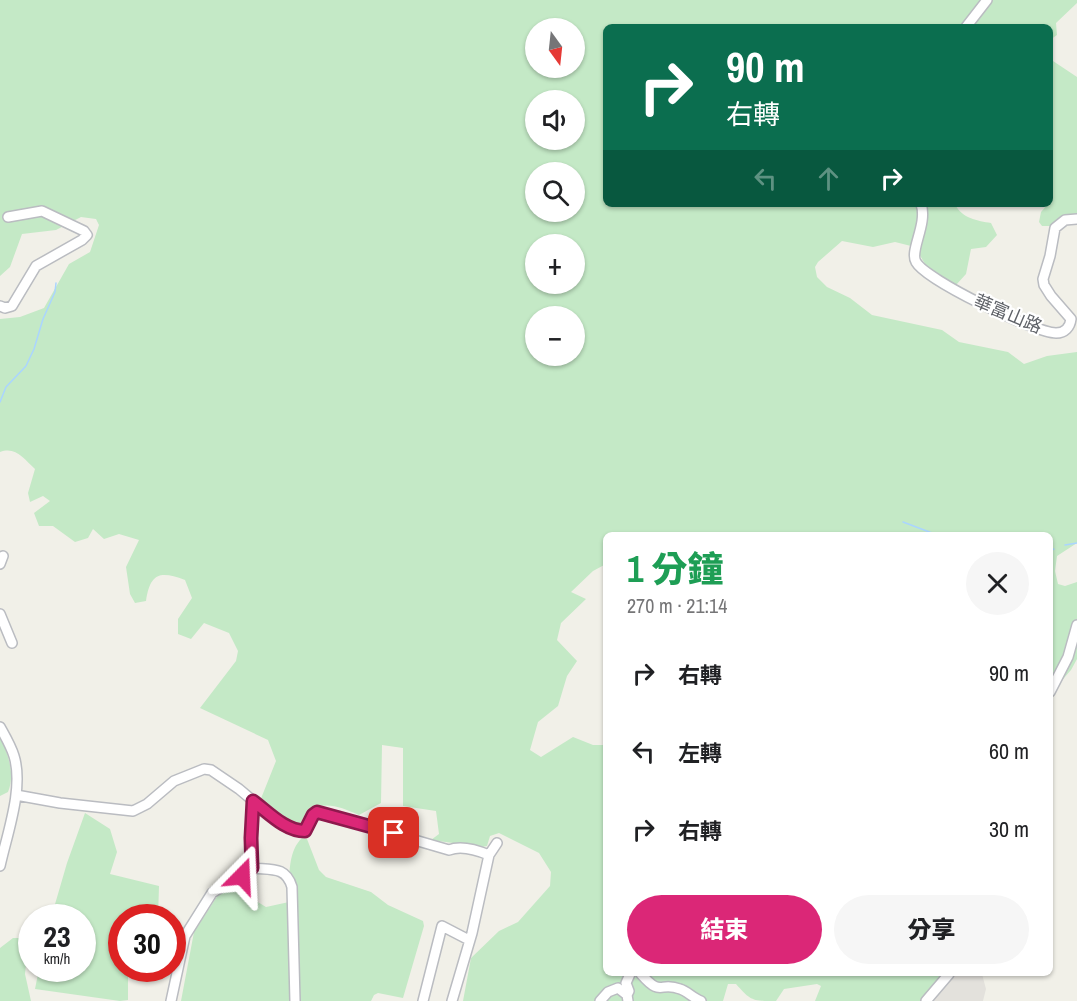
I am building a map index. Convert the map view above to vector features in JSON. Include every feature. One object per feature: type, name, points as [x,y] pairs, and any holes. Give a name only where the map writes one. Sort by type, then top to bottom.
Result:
[{"type":"street","points":[[968,24],[987,0]]},
{"type":"street","name":"華富山路","points":[[922,207],[923,224],[914,254],[915,262],[919,266],[935,279],[1006,316],[1056,333],[1067,330],[1071,325],[1071,319],[1051,296],[1043,279],[1055,228],[1065,220],[1077,219]]},
{"type":"street","points":[[0,306],[5,308],[12,306],[36,266],[82,240],[87,234],[42,211],[8,217]]},
{"type":"street","points":[[0,614],[12,643]]},
{"type":"street","points":[[1053,686],[1068,657],[1077,625]]},
{"type":"street","points":[[0,727],[14,755],[17,768],[16,795],[0,866]]},
{"type":"street","points":[[16,795],[60,803],[133,811],[147,804],[174,781],[204,769],[217,773],[270,815],[297,831],[305,831],[313,815],[322,813],[449,850],[456,847],[489,855]]},
{"type":"street","points":[[252,868],[253,801]]},
{"type":"street","points":[[452,1001],[472,933],[489,855],[497,843]]},
{"type":"street","points":[[171,1001],[185,936],[212,893],[252,868],[283,872],[289,878],[292,887],[295,1001]]},
{"type":"street","points":[[423,1001],[442,927],[469,940]]},
{"type":"street","points":[[628,998],[629,991],[626,983],[629,976]]},
{"type":"street","points":[[643,976],[652,986],[681,989],[701,1001]]},
{"type":"street","points":[[926,1001],[947,976]]},
{"type":"street","points":[[600,1001],[613,989],[618,988],[628,998]]},
{"type":"shaded area","points":[[950,976],[983,976],[986,989],[983,1001],[934,1001],[935,994]]},
{"type":"green space","points":[[0,0],[1077,0],[1077,3],[1056,23],[1057,35],[1053,38],[1053,24],[603,24],[603,207],[957,207],[966,216],[991,223],[997,235],[986,247],[971,249],[966,274],[956,285],[928,269],[915,247],[895,242],[873,247],[842,241],[818,262],[815,267],[817,277],[827,287],[850,298],[872,315],[942,330],[959,342],[1008,352],[1024,364],[1047,356],[1077,352],[1077,543],[1057,556],[1055,571],[1058,584],[1065,586],[1077,582],[1077,659],[1071,670],[1053,691],[1053,532],[603,532],[603,566],[593,571],[571,592],[586,599],[561,623],[557,640],[577,661],[567,676],[558,706],[538,722],[530,750],[541,757],[573,737],[593,745],[603,745],[603,976],[946,976],[922,1001],[815,1001],[821,986],[817,984],[784,989],[776,1001],[762,1001],[749,997],[736,984],[728,984],[723,1001],[463,1001],[471,958],[499,931],[518,922],[550,886],[551,872],[539,853],[499,833],[490,836],[487,846],[482,847],[431,840],[439,834],[436,811],[403,806],[403,748],[382,745],[381,803],[359,815],[336,807],[318,806],[312,808],[310,827],[287,822],[260,801],[276,761],[268,740],[200,708],[236,661],[238,651],[229,633],[204,623],[191,639],[178,634],[178,619],[192,598],[185,580],[176,577],[162,575],[157,577],[150,585],[146,601],[135,603],[130,594],[126,567],[139,540],[119,534],[104,539],[93,529],[88,538],[75,542],[53,526],[39,526],[34,513],[50,501],[43,496],[30,502],[28,493],[35,469],[15,452],[0,452],[0,319],[20,317],[44,308],[69,264],[90,252],[99,225],[96,219],[81,217],[56,230],[22,234],[10,267],[0,276]]},
{"type":"green space","points":[[1053,61],[1077,77],[1077,217],[1053,226],[1042,226],[1039,222],[1041,212],[1045,207],[1053,207]]},
{"type":"green space","points":[[0,735],[10,763],[11,777],[8,792],[0,796]]},
{"type":"green space","points":[[85,813],[110,829],[117,852],[110,874],[159,886],[158,904],[108,904],[108,982],[128,982],[128,1000],[120,1001],[35,989],[36,982],[96,982],[96,904],[55,904]]},
{"type":"green space","points":[[302,838],[307,839],[319,870],[326,877],[371,892],[388,905],[423,921],[424,926],[403,998],[378,993],[371,1001],[181,1001],[194,932],[218,895],[233,887],[266,907],[289,902],[291,860]]},
{"type":"green space","points":[[13,938],[18,938],[18,982],[27,982],[31,1001],[0,1001],[0,948]]},
{"type":"waterway","points":[[0,402],[6,387],[26,366],[55,292],[56,283]]},
{"type":"waterway","points":[[903,522],[929,532]]},
{"type":"waterway","points":[[1065,545],[1077,543]]},
{"type":"route","points":[[242,876],[252,868],[253,801],[270,815],[297,831],[305,831],[317,812],[394,833]]}]
